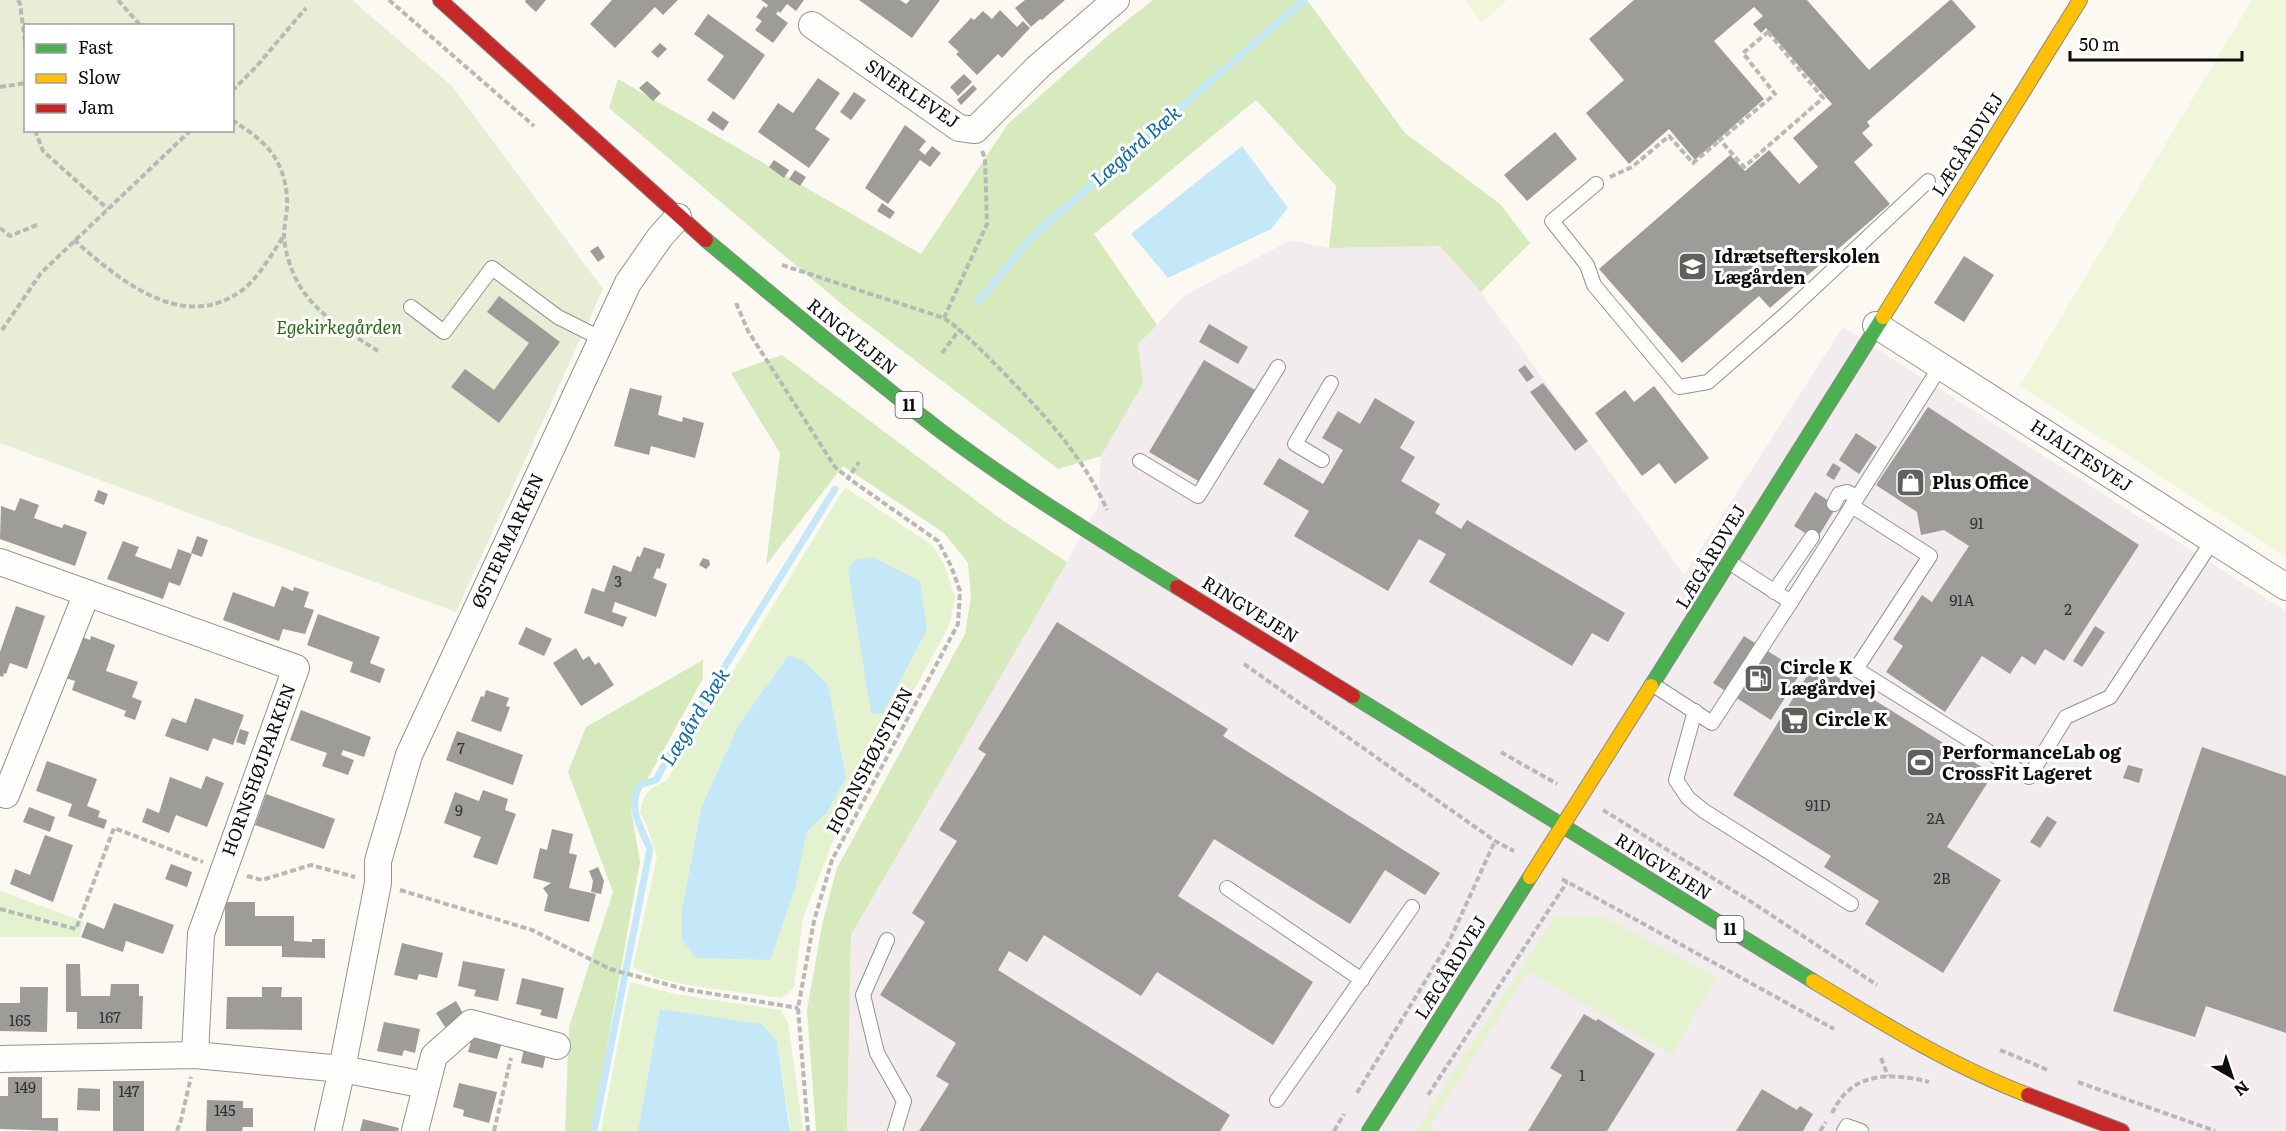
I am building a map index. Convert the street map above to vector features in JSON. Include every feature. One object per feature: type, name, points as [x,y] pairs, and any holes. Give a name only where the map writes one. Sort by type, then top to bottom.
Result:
[{"type":"main road","name":"RINGVEJEN","points":[[440,0],[678,217],[868,374],[944,433],[1020,487],[1079,526],[1898,1033],[2004,1086],[2122,1131]]},
{"type":"main road","name":"LÆGÅRDVEJ","points":[[1369,1131],[1729,562],[2080,0]]},
{"type":"street","name":"SNERLEVEJ","points":[[812,25],[959,128],[975,130],[1038,67],[1116,0]]},
{"type":"street","name":"ØSTERMARKEN","points":[[378,883],[378,861],[409,755],[628,283],[660,237],[678,217]]},
{"type":"street","name":"HJALTESVEJ","points":[[1876,325],[2286,587]]},
{"type":"street","name":"HORNSHØJPARKEN","points":[[0,562],[296,668],[201,934],[195,1055]]},
{"type":"street","points":[[6,795],[87,593]]},
{"type":"street","points":[[328,1131],[378,883]]},
{"type":"street","points":[[415,1131],[434,1056],[471,1023],[557,1046]]},
{"type":"street","points":[[0,1059],[195,1055],[342,1069],[425,1085]]},
{"type":"lane","points":[[1596,184],[1552,221],[1587,265],[1594,285],[1679,387],[1708,382],[1788,312],[1928,181]]},
{"type":"lane","points":[[411,307],[444,332],[492,268],[558,318],[602,339]]},
{"type":"lane","points":[[1140,461],[1198,496],[1278,367]]},
{"type":"lane","points":[[1652,684],[1712,723],[1940,367]]},
{"type":"lane","points":[[1322,460],[1295,444],[1331,383]]},
{"type":"lane","points":[[1834,504],[1839,494],[1847,492],[1855,502],[1929,556],[1856,669],[2029,777],[2066,717],[2110,697],[2213,540]]},
{"type":"lane","points":[[1774,592],[1812,537]]},
{"type":"lane","points":[[1729,562],[1791,602]]},
{"type":"lane","points":[[1695,711],[1676,780],[1688,798],[1712,816],[1851,904]]},
{"type":"lane","points":[[1227,888],[1362,980]]},
{"type":"lane","points":[[1277,1100],[1412,907]]},
{"type":"lane","points":[[887,940],[863,995],[877,1053],[904,1101],[895,1131]]},
{"type":"lane","points":[[1844,1131],[1846,1126],[1861,1131]]},
{"type":"path","points":[[18,0],[21,4],[24,31]]},
{"type":"path","points":[[118,0],[139,24]]},
{"type":"path","points":[[389,0],[541,133]]},
{"type":"path","points":[[234,89],[256,67],[306,8]]},
{"type":"path","points":[[1596,184],[1632,167],[1669,136],[1694,163],[1720,140],[1775,94],[1743,53],[1768,32],[1823,98],[1744,167],[1720,140]]},
{"type":"path","points":[[0,87],[24,83]]},
{"type":"path","points":[[234,121],[257,138],[272,153],[281,172],[286,190],[284,235],[294,274],[306,295],[340,325],[378,351]]},
{"type":"path","points":[[944,318],[987,224],[985,158],[975,130]]},
{"type":"path","points":[[36,132],[43,151],[108,209]]},
{"type":"path","points":[[2,330],[41,273],[189,132]]},
{"type":"path","points":[[0,228],[10,236],[39,224]]},
{"type":"path","points":[[74,240],[102,265],[147,295],[177,306],[208,305],[224,300],[245,288],[261,270],[284,235]]},
{"type":"path","points":[[780,269],[772,262],[944,318],[960,329],[1040,410],[1095,483],[1110,516],[1101,509]]},
{"type":"path","name":"HORNSHØJSTIEN","points":[[734,299],[748,331],[835,468],[938,541],[951,566],[960,591],[958,624],[832,860],[814,921],[798,1008],[808,1131]]},
{"type":"path","points":[[942,353],[960,329]]},
{"type":"path","points":[[848,478],[859,462]]},
{"type":"path","points":[[1497,749],[1581,796],[1753,903],[1881,987]]},
{"type":"path","points":[[0,909],[76,929],[114,828],[224,870],[262,880],[310,865],[378,883],[532,930],[610,969],[684,989],[798,1008]]},
{"type":"path","points":[[1352,1101],[1448,944],[1495,841]]},
{"type":"path","points":[[1538,864],[1837,1031]]},
{"type":"path","points":[[1424,1101],[1567,882]]},
{"type":"path","points":[[494,1131],[516,1034]]},
{"type":"path","points":[[1994,1048],[2048,1071]]},
{"type":"path","points":[[1876,1053],[1883,1059],[1887,1076]]},
{"type":"path","points":[[177,1131],[195,1055]]},
{"type":"path","points":[[1820,1131],[1844,1094],[1856,1084],[1887,1076],[1911,1077],[1937,1085]]},
{"type":"path","points":[[2070,1079],[2215,1131]]},
{"type":"path","points":[[1334,1131],[1346,1111]]},
{"type":"shaded area","points":[[1291,240],[1329,248],[1440,246],[1481,292],[1684,575],[1843,327],[2286,611],[2286,1131],[847,1131],[851,935],[1098,507],[1101,456],[1143,384],[1138,344],[1185,295]]},
{"type":"green space","name":"Egekirkegården","points":[[0,0],[352,0],[452,86],[603,289],[456,612],[0,443]]},
{"type":"green space","points":[[1153,0],[1307,0],[1405,133],[1500,204],[1530,243],[1481,292],[1440,246],[1329,248],[1336,186],[1256,100],[1094,234],[1157,325],[1138,344],[1143,384],[1101,456],[1058,469],[850,311],[609,108],[618,79],[921,254],[1008,124],[1111,33]]},
{"type":"green space","points":[[1464,0],[1507,0],[1482,22]]},
{"type":"green space","points":[[2252,0],[2286,0],[2286,557],[2020,386]]},
{"type":"green space","points":[[782,355],[1002,520],[1067,562],[851,935],[847,1131],[816,1131],[807,1010],[822,925],[837,868],[965,634],[971,596],[968,563],[944,533],[843,466],[766,565],[780,453],[731,373]]},
{"type":"green space","points":[[845,487],[932,545],[944,564],[955,597],[949,626],[836,833],[803,918],[794,987],[781,998],[682,984],[646,974],[633,967],[657,857],[640,812],[648,792],[667,780]],"holes":[[[701,809],[827,813],[682,940],[682,909]]]},
{"type":"green space","points":[[703,660],[703,678],[631,809],[640,862],[592,1131],[565,1131],[569,1027],[613,892],[568,772],[586,727]]},
{"type":"green space","points":[[0,891],[85,922],[79,937],[0,937]]},
{"type":"green space","points":[[1602,916],[1717,977],[1672,1055],[1528,971],[1430,1127],[1434,1131],[1416,1131],[1554,917]]},
{"type":"green space","points":[[630,982],[675,994],[780,1010],[788,1022],[803,1131],[791,1131],[777,1042],[660,1009],[638,1131],[601,1131]]},
{"type":"water","points":[[1242,146],[1288,208],[1271,229],[1168,278],[1131,234]]},
{"type":"water","points":[[873,557],[920,581],[927,630],[883,713],[871,714],[848,569],[855,560]]},
{"type":"water","points":[[788,656],[803,660],[828,685],[846,777],[827,813],[807,831],[795,889],[770,960],[696,958],[682,940],[682,909],[701,809],[738,726]]},
{"type":"water","points":[[660,1009],[762,1024],[777,1042],[790,1131],[638,1131]]},
{"type":"building","points":[[526,0],[546,0],[536,12],[525,2]]},
{"type":"building","points":[[612,0],[678,0],[663,15],[655,7],[615,48],[590,24]]},
{"type":"building","points":[[761,0],[804,0],[796,11],[787,4],[780,13],[778,11],[776,14],[788,23],[773,43],[755,30],[762,21],[756,17],[764,6],[766,8],[768,5]]},
{"type":"building","points":[[859,0],[900,0],[906,4],[910,0],[940,0],[912,38]]},
{"type":"building","points":[[1025,0],[1065,0],[1031,27],[1015,8]]},
{"type":"building","points":[[1634,0],[1807,0],[1869,70],[1950,0],[1976,27],[1867,122],[1870,126],[1862,133],[1873,145],[1854,162],[1890,204],[1770,308],[1759,296],[1682,363],[1599,269],[1730,155],[1745,171],[1769,150],[1799,184],[1818,167],[1793,138],[1832,104],[1766,28],[1761,33],[1753,24],[1763,16],[1754,7],[1714,41],[1764,99],[1695,160],[1669,129],[1629,164],[1586,113],[1624,80],[1589,39]]},
{"type":"building","points":[[1000,10],[1017,27],[1023,21],[1030,28],[1002,58],[998,54],[977,75],[956,54],[959,52],[948,42],[971,18],[974,20],[983,11],[992,19]]},
{"type":"building","points":[[708,14],[765,55],[734,100],[707,80],[724,56],[694,34]]},
{"type":"building","points":[[660,43],[667,49],[658,58],[651,52]]},
{"type":"building","points":[[964,74],[972,82],[958,96],[950,87]]},
{"type":"building","points":[[818,78],[840,93],[815,129],[830,139],[809,168],[758,132],[778,103],[793,113]]},
{"type":"building","points":[[647,81],[661,93],[653,101],[639,88]]},
{"type":"building","points":[[973,85],[977,89],[961,105],[957,100]]},
{"type":"building","points":[[854,92],[866,100],[851,120],[840,112]]},
{"type":"building","points":[[713,111],[729,122],[723,131],[707,120]]},
{"type":"building","points":[[905,125],[926,141],[919,150],[925,155],[932,146],[941,153],[930,167],[920,160],[888,204],[865,188]]},
{"type":"building","points":[[1555,132],[1577,159],[1527,201],[1504,175]]},
{"type":"building","points":[[774,160],[789,170],[784,178],[769,167]]},
{"type":"building","points":[[795,170],[806,177],[800,186],[789,179]]},
{"type":"building","points":[[882,203],[895,212],[890,219],[877,211]]},
{"type":"building","points":[[598,246],[605,257],[598,262],[590,251]]},
{"type":"building","points":[[1964,256],[1994,275],[1964,322],[1934,303]]},
{"type":"building","points":[[499,296],[560,342],[499,423],[451,387],[465,369],[494,390],[529,343],[487,312]]},
{"type":"building","points":[[1209,324],[1248,347],[1238,364],[1199,342]]},
{"type":"building","points":[[1204,360],[1255,390],[1200,482],[1149,452]]},
{"type":"building","points":[[1525,365],[1534,377],[1527,382],[1518,370]]},
{"type":"building","points":[[1543,383],[1588,441],[1575,451],[1530,392]]},
{"type":"building","points":[[1654,386],[1709,458],[1675,484],[1659,463],[1642,476],[1595,413],[1625,390],[1634,402]]},
{"type":"building","points":[[630,388],[662,396],[658,415],[682,422],[683,417],[704,423],[695,458],[651,446],[649,455],[614,446]]},
{"type":"building","points":[[1375,398],[1415,422],[1400,448],[1415,457],[1401,481],[1440,504],[1435,513],[1461,529],[1467,520],[1625,613],[1608,642],[1592,633],[1572,666],[1429,582],[1446,554],[1419,539],[1388,591],[1294,536],[1309,511],[1263,484],[1279,458],[1323,484],[1343,450],[1322,438],[1338,411],[1360,424]]},
{"type":"building","points":[[1928,407],[2139,545],[2064,661],[2045,649],[2035,665],[2022,656],[2010,674],[1982,656],[1945,712],[1886,672],[1903,646],[1893,639],[1922,595],[1932,602],[1969,546],[1944,530],[1921,535],[1917,512],[1876,485]]},
{"type":"building","points":[[1856,433],[1877,447],[1859,474],[1839,460]]},
{"type":"building","points":[[1833,463],[1841,468],[1834,480],[1826,475]]},
{"type":"building","points":[[98,490],[108,494],[104,505],[94,501]]},
{"type":"building","points":[[1815,492],[1837,506],[1816,540],[1794,526]]},
{"type":"building","points":[[20,498],[39,505],[34,518],[62,528],[64,524],[87,532],[75,566],[0,539],[1,506],[15,511]]},
{"type":"building","points":[[197,536],[208,540],[202,557],[191,553]]},
{"type":"building","points":[[123,541],[139,547],[135,556],[171,569],[178,549],[192,554],[180,586],[169,582],[163,599],[107,579]]},
{"type":"building","points":[[644,547],[665,554],[660,569],[657,568],[653,578],[667,584],[656,617],[615,602],[612,612],[627,617],[623,627],[584,613],[592,588],[604,592],[613,565],[631,572],[637,556],[640,557]]},
{"type":"building","points":[[703,558],[709,560],[710,565],[706,569],[699,565]]},
{"type":"building","points":[[282,586],[293,591],[294,587],[309,592],[304,607],[314,610],[305,634],[283,629],[279,641],[223,620],[233,592],[274,607]]},
{"type":"building","points":[[16,606],[45,616],[27,669],[10,663],[3,677],[0,676],[0,652]]},
{"type":"building","points":[[318,614],[380,637],[370,663],[385,669],[380,683],[350,672],[353,662],[307,645]]},
{"type":"building","points":[[1057,622],[1228,729],[1223,736],[1440,873],[1425,895],[1385,870],[1350,924],[1214,839],[1178,896],[1313,982],[1273,1045],[1157,972],[1141,996],[1044,935],[1027,962],[1009,951],[998,970],[1230,1115],[1220,1131],[919,1131],[949,1084],[936,1076],[956,1043],[880,995],[925,922],[912,913],[957,841],[939,830],[986,754],[978,749]]},
{"type":"building","points":[[2095,626],[2105,632],[2082,667],[2073,661]]},
{"type":"building","points":[[526,627],[552,639],[544,656],[518,644]]},
{"type":"building","points":[[77,635],[90,640],[91,636],[115,645],[106,671],[138,682],[132,697],[142,701],[135,720],[124,716],[126,711],[72,690],[75,681],[62,677]]},
{"type":"building","points":[[1744,636],[1801,672],[1771,720],[1713,683]]},
{"type":"building","points":[[576,648],[583,660],[589,656],[595,665],[599,662],[614,685],[581,706],[553,663]]},
{"type":"building","points":[[1815,663],[1993,774],[1947,847],[2001,880],[1943,973],[1865,924],[1879,901],[1824,867],[1831,856],[1733,795]]},
{"type":"building","points":[[486,690],[509,698],[506,706],[510,707],[501,732],[471,721],[481,696],[484,697]]},
{"type":"building","points":[[195,698],[244,715],[233,745],[213,738],[208,751],[165,736],[172,718],[186,723]]},
{"type":"building","points":[[301,710],[371,737],[364,757],[343,750],[341,755],[354,760],[348,775],[322,766],[327,753],[290,740]]},
{"type":"building","points":[[240,729],[249,732],[245,745],[236,742]]},
{"type":"building","points":[[457,731],[523,755],[513,785],[446,760]]},
{"type":"building","points":[[2202,747],[2286,776],[2286,1033],[2206,1006],[2195,1037],[2113,1011]]},
{"type":"building","points":[[47,761],[97,779],[87,806],[100,811],[98,817],[107,820],[104,829],[68,816],[72,804],[36,791]]},
{"type":"building","points":[[2128,765],[2143,769],[2139,783],[2123,778]]},
{"type":"building","points":[[206,776],[224,783],[207,827],[176,815],[169,833],[142,822],[147,808],[159,813],[170,777],[201,789]]},
{"type":"building","points":[[483,790],[508,799],[505,810],[516,814],[497,865],[473,857],[481,837],[444,823],[455,792],[479,801]]},
{"type":"building","points":[[266,794],[335,819],[324,849],[255,825]]},
{"type":"building","points":[[29,807],[55,817],[50,832],[23,822]]},
{"type":"building","points":[[2047,816],[2057,822],[2040,848],[2030,842]]},
{"type":"building","points":[[552,829],[573,834],[569,853],[577,855],[569,888],[596,894],[589,922],[544,911],[548,895],[543,888],[551,883],[533,878],[540,848],[547,850]]},
{"type":"building","points":[[45,835],[73,845],[53,902],[10,884],[15,869],[30,875]]},
{"type":"building","points":[[171,864],[192,872],[187,887],[165,879]]},
{"type":"building","points":[[598,867],[604,881],[601,894],[591,892],[593,881],[589,871]]},
{"type":"building","points":[[225,902],[255,902],[255,916],[294,916],[294,941],[312,942],[312,939],[325,939],[325,958],[282,957],[282,946],[225,946]]},
{"type":"building","points":[[114,903],[174,925],[163,954],[126,941],[123,952],[81,937],[87,922],[104,929]]},
{"type":"building","points":[[402,943],[443,953],[437,978],[419,974],[417,980],[394,975]]},
{"type":"building","points":[[463,961],[505,969],[498,1001],[474,996],[476,990],[458,986]]},
{"type":"building","points":[[66,964],[80,964],[81,996],[110,996],[111,984],[139,984],[139,996],[143,996],[142,1029],[77,1029],[77,1012],[66,1012]]},
{"type":"building","points":[[522,978],[564,988],[557,1019],[540,1015],[542,1010],[516,1004]]},
{"type":"building","points":[[20,987],[48,987],[47,1032],[0,1031],[0,1003],[20,1003]]},
{"type":"building","points":[[262,987],[282,987],[281,997],[302,997],[302,1030],[226,1029],[227,997],[262,997]]},
{"type":"building","points":[[456,1001],[464,1015],[445,1027],[436,1013]]},
{"type":"building","points":[[1584,1014],[1596,1021],[1598,1019],[1655,1054],[1607,1131],[1528,1131],[1562,1075],[1550,1068]]},
{"type":"building","points":[[384,1022],[420,1029],[415,1053],[404,1050],[402,1056],[377,1051]]},
{"type":"building","points":[[473,1034],[502,1042],[497,1059],[468,1052]]},
{"type":"building","points":[[524,1048],[546,1053],[543,1068],[521,1063]]},
{"type":"building","points":[[8,1077],[42,1077],[42,1118],[58,1118],[58,1131],[0,1129],[0,1096],[8,1096]]},
{"type":"building","points":[[113,1081],[144,1081],[144,1131],[113,1131]]},
{"type":"building","points":[[459,1083],[497,1092],[489,1123],[463,1116],[464,1110],[453,1107]]},
{"type":"building","points":[[78,1088],[100,1089],[100,1111],[77,1110]]},
{"type":"building","points":[[1762,1089],[1797,1110],[1800,1106],[1813,1114],[1803,1131],[1736,1131]]},
{"type":"building","points":[[207,1100],[243,1101],[243,1108],[253,1108],[253,1127],[243,1127],[242,1131],[206,1131]]},
{"type":"building","points":[[363,1119],[399,1128],[398,1131],[360,1131]]},
{"type":"waterway","name":"Lægård Bæk","points":[[978,302],[1033,236],[1304,0]]},
{"type":"waterway","name":"Lægård Bæk","points":[[594,1131],[650,849],[635,810],[639,785],[656,780],[835,489]]},
{"type":"traffic: fast","points":[[706,240],[852,361],[970,453],[1087,531],[1177,587]]},
{"type":"traffic: fast","points":[[1651,686],[1883,317]]},
{"type":"traffic: fast","points":[[1353,696],[1813,981]]},
{"type":"traffic: fast","points":[[1369,1131],[1530,877]]},
{"type":"traffic: slow","points":[[1883,317],[2080,0]]},
{"type":"traffic: slow","points":[[1530,877],[1651,686]]},
{"type":"traffic: slow","points":[[1813,981],[1891,1028],[1945,1057],[2028,1095]]},
{"type":"traffic: jam","points":[[440,0],[706,240]]},
{"type":"traffic: jam","points":[[1177,587],[1353,696]]},
{"type":"traffic: jam","points":[[2028,1095],[2122,1131]]},
{"type":"place","name":"Idrætsefterskolen Lægården","points":[[1693,267]]},
{"type":"place","name":"Plus Office","points":[[1911,483]]},
{"type":"place","name":"Circle K Lægårdvej","points":[[1759,678]]},
{"type":"place","name":"Circle K","points":[[1794,720]]},
{"type":"place","name":"PerformanceLab og CrossFit Lageret","points":[[1921,763]]}]
